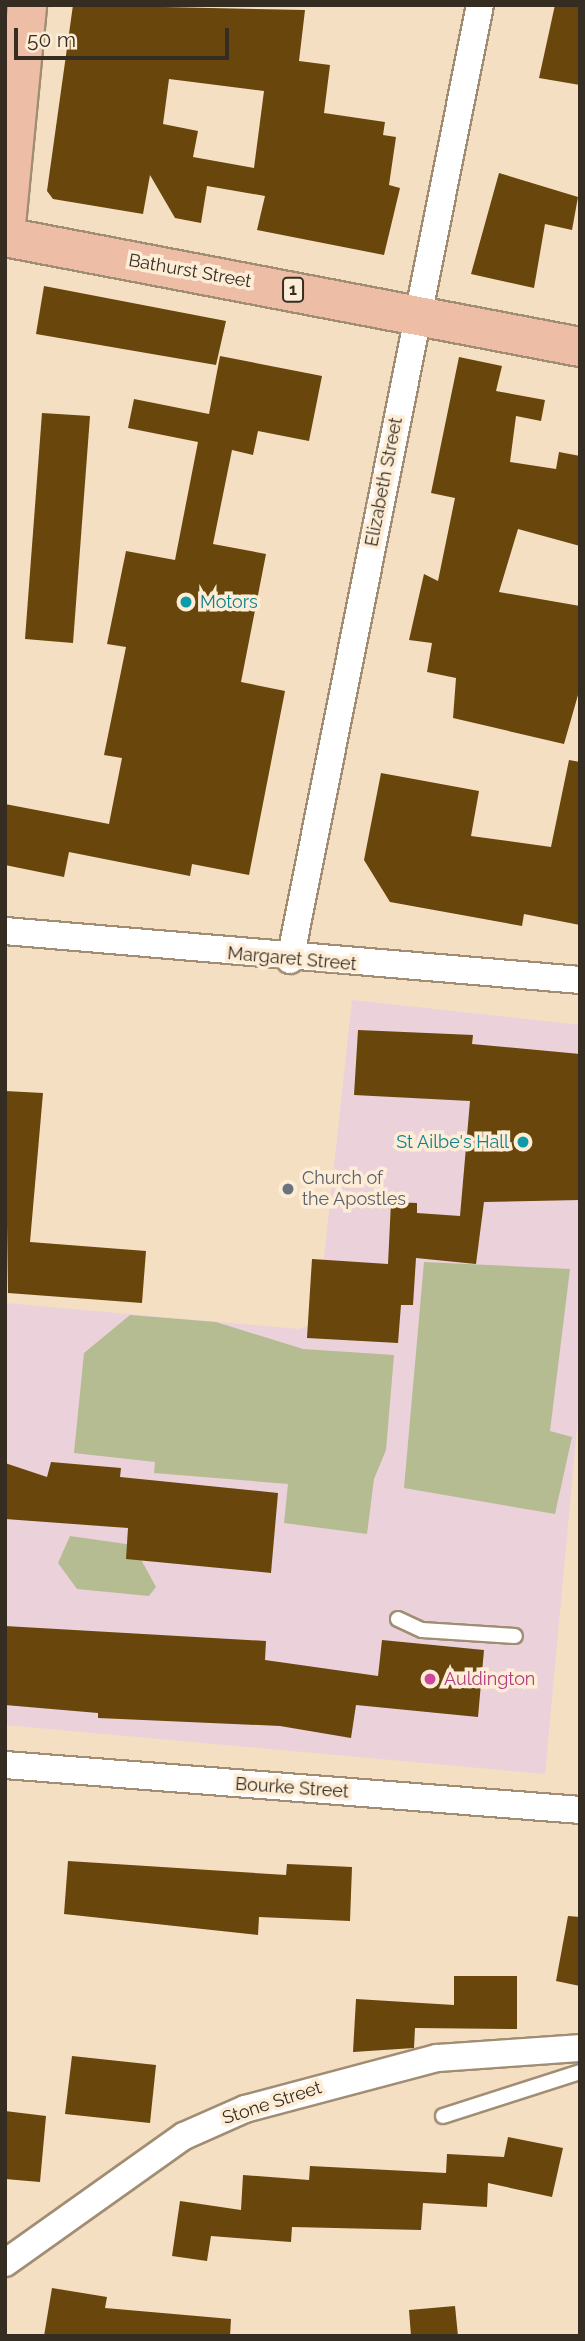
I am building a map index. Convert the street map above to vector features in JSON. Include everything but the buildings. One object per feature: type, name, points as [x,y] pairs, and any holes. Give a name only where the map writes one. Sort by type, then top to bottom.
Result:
[{"type":"highway","points":[[5,236],[27,5]]},
{"type":"highway","name":"Bathurst Street","points":[[5,236],[417,312],[580,347]]},
{"type":"street","name":"Elizabeth Street","points":[[290,960],[480,5]]},
{"type":"street","name":"Margaret Street","points":[[5,931],[290,960],[580,980]]},
{"type":"street","name":"Bourke Street","points":[[5,1765],[580,1810]]},
{"type":"street","name":"Stone Street","points":[[5,2263],[173,2143],[245,2109],[437,2058],[580,2048]]},
{"type":"lane","points":[[398,1619],[422,1630],[514,1636]]},
{"type":"lane","points":[[443,2116],[580,2071]]},
{"type":"shaded area","points":[[352,1000],[580,1025],[580,1395],[545,1774],[5,1725],[5,1303],[299,1329],[317,1323]]},
{"type":"green space","points":[[424,1262],[570,1269],[550,1431],[572,1437],[555,1514],[404,1488]]},
{"type":"green space","points":[[130,1315],[216,1322],[303,1349],[394,1355],[386,1450],[374,1479],[367,1534],[284,1523],[288,1484],[154,1473],[155,1462],[74,1453],[84,1353]]},
{"type":"green space","points":[[70,1536],[133,1545],[156,1587],[149,1596],[77,1589],[58,1563]]},
{"type":"place","name":"Motors","points":[[186,602]]},
{"type":"place","name":"St Ailbe's Hall","points":[[523,1142]]},
{"type":"place","name":"Church of the Apostles","points":[[288,1189]]},
{"type":"place","name":"Auldington","points":[[430,1679]]}]
